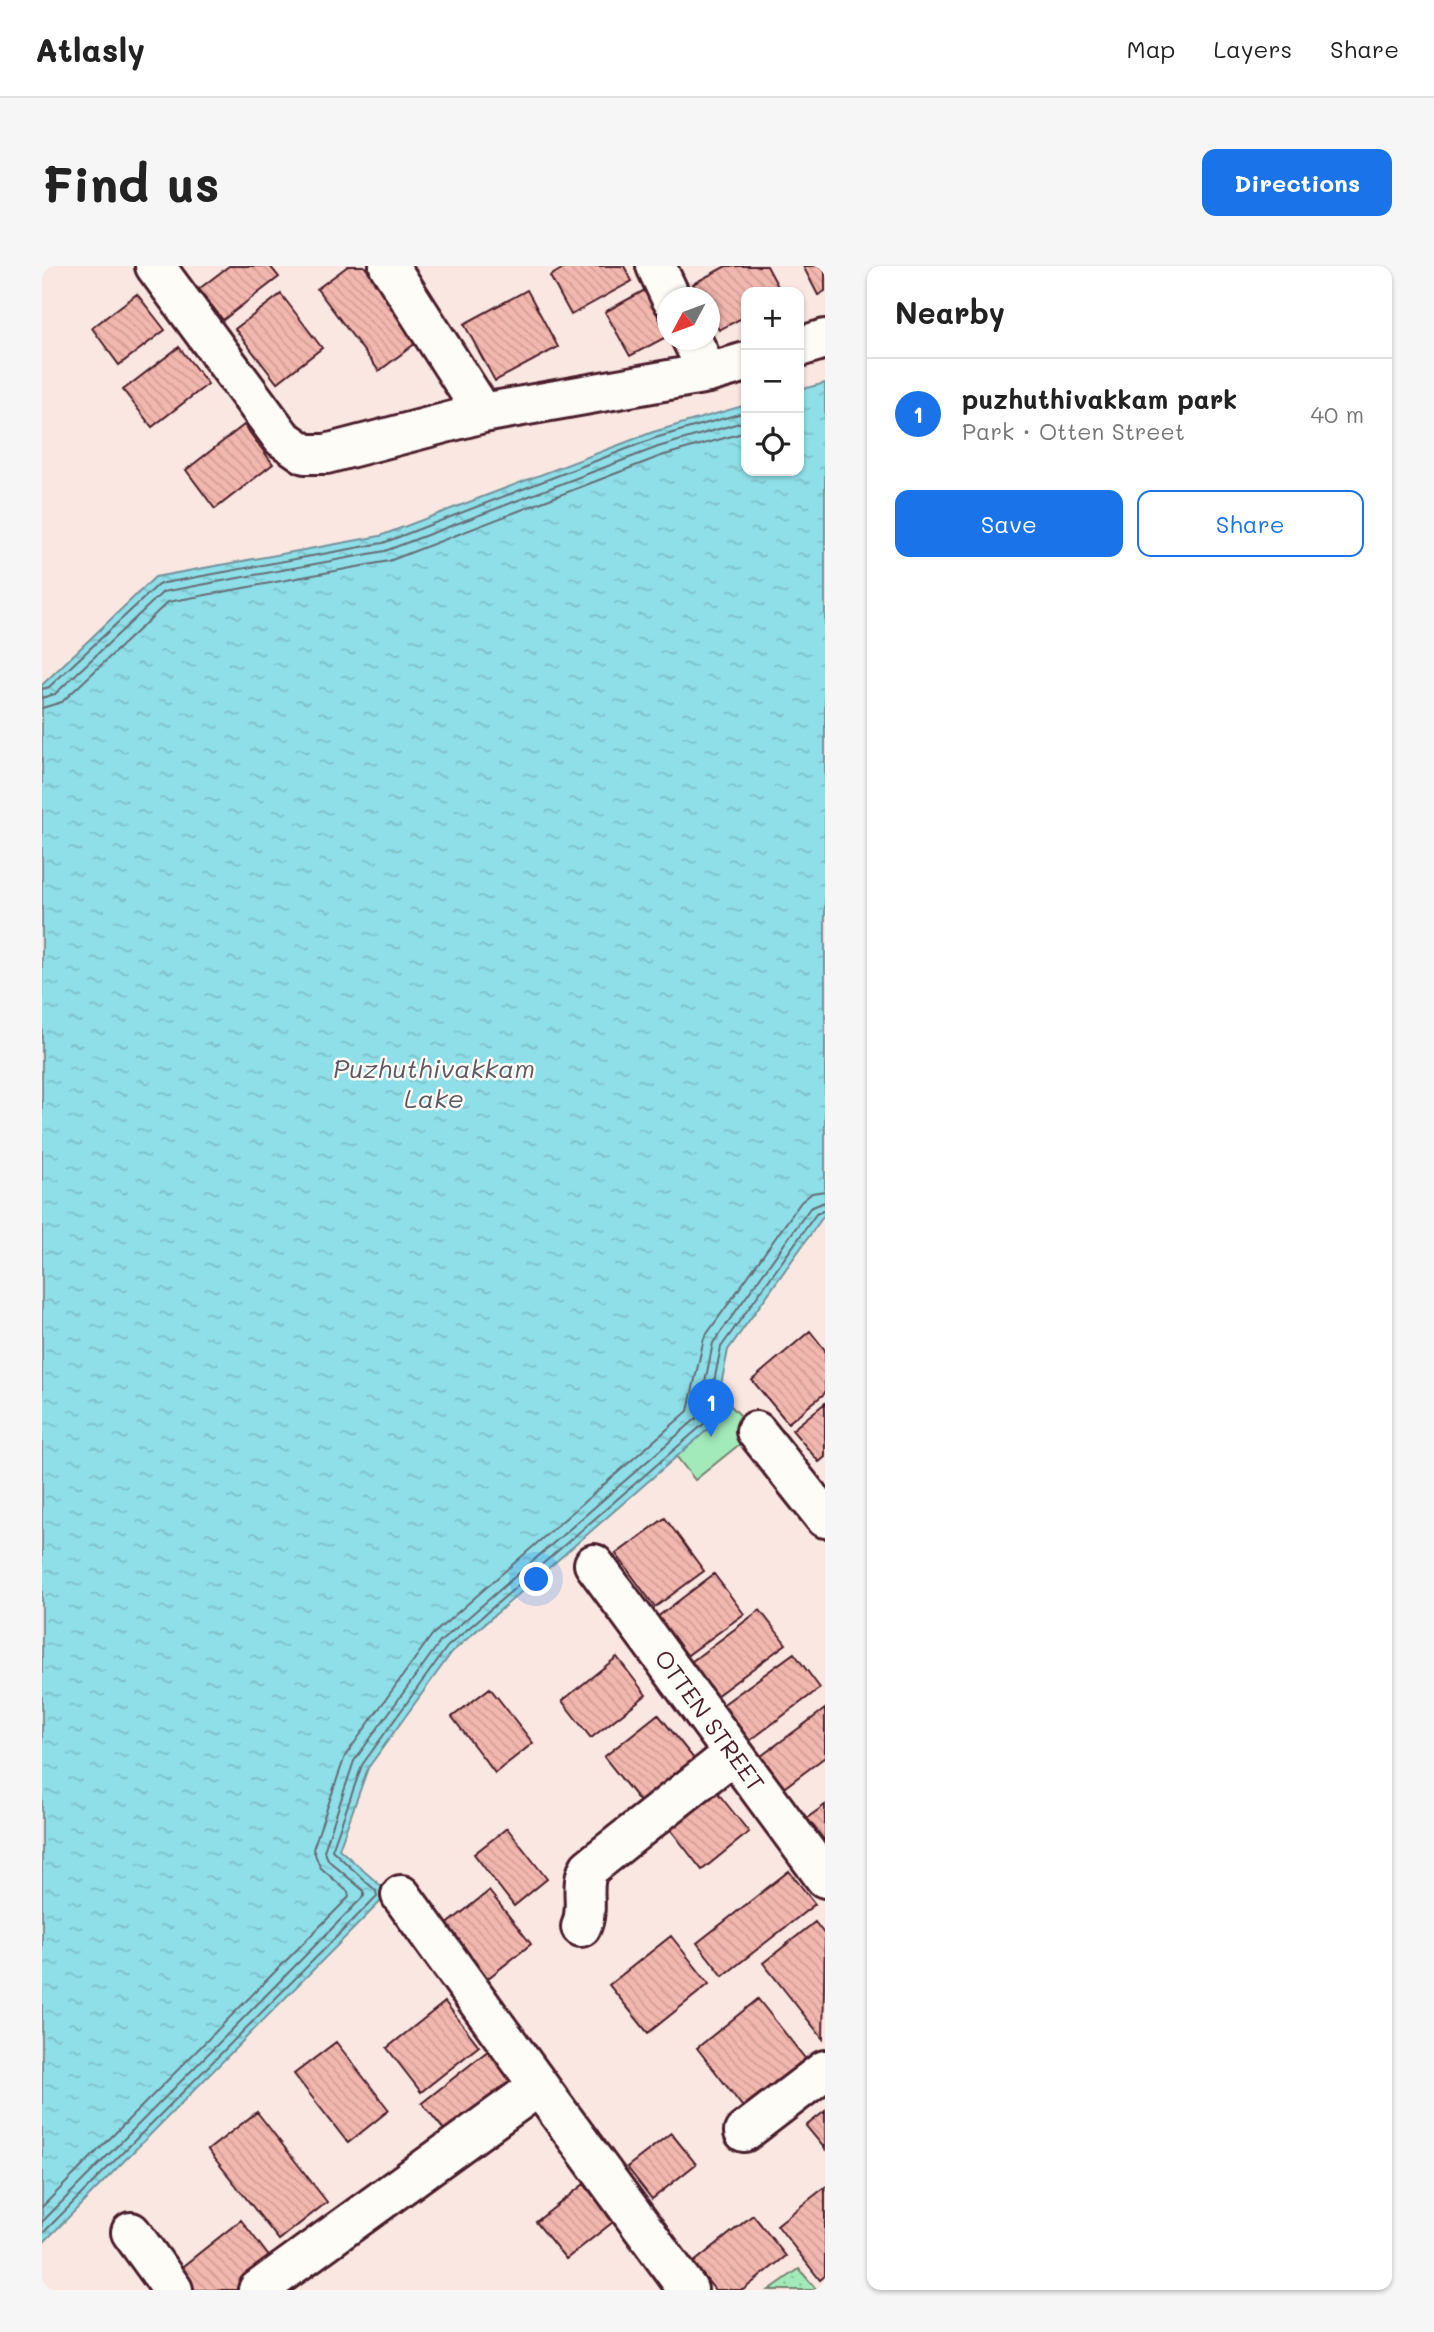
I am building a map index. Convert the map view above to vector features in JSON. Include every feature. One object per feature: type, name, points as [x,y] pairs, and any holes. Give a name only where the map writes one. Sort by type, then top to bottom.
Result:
[{"type":"street","points":[[155,266],[282,438],[305,454],[326,454],[483,413],[708,373],[741,363]]},
{"type":"street","points":[[389,266],[483,413]]},
{"type":"street","points":[[656,266],[666,287]]},
{"type":"street","points":[[804,345],[825,339]]},
{"type":"street","points":[[697,350],[708,373]]},
{"type":"street","points":[[756,1431],[825,1518]]},
{"type":"street","name":"OTTEN STREET","points":[[594,1564],[825,1878]]},
{"type":"street","points":[[581,1927],[586,1915],[583,1880],[589,1868],[733,1754]]},
{"type":"street","points":[[401,1895],[688,2290]]},
{"type":"street","points":[[744,2133],[825,2070]]},
{"type":"street","points":[[258,2290],[539,2087]]},
{"type":"street","points":[[131,2232],[173,2290]]},
{"type":"green space","points":[[719,1394],[756,1431],[695,1480],[666,1443]]},
{"type":"green space","points":[[799,2269],[817,2290],[769,2290]]},
{"type":"water","name":"Puzhuthivakkam Lake","points":[[825,383],[825,1214],[728,1350],[713,1425],[452,1652],[368,1768],[339,1849],[389,1893],[42,2244],[42,685],[155,577],[380,536],[653,432],[741,406],[741,476],[804,476],[804,389]]},
{"type":"building","points":[[229,266],[270,266],[279,277],[223,320],[199,289]]},
{"type":"building","points":[[348,266],[364,266],[421,339],[379,371],[317,289]]},
{"type":"building","points":[[567,266],[624,266],[632,281],[571,315],[550,276]]},
{"type":"building","points":[[726,266],[767,266],[778,287],[741,287],[741,319],[720,329],[720,287],[695,287],[693,284]]},
{"type":"building","points":[[803,266],[825,266],[825,291],[818,295]]},
{"type":"building","points":[[527,290],[558,347],[495,381],[464,324]]},
{"type":"building","points":[[645,290],[657,314],[657,342],[630,356],[605,312]]},
{"type":"building","points":[[137,294],[165,330],[119,365],[92,328]]},
{"type":"building","points":[[281,294],[322,348],[277,383],[235,329]]},
{"type":"building","points":[[179,347],[208,384],[152,427],[123,390]]},
{"type":"building","points":[[244,425],[273,464],[215,509],[186,470]]},
{"type":"building","points":[[810,1331],[825,1350],[825,1393],[788,1423],[752,1380]]},
{"type":"building","points":[[825,1403],[825,1457],[819,1462],[792,1430]]},
{"type":"building","points":[[665,1518],[704,1571],[655,1607],[616,1554]]},
{"type":"building","points":[[714,1574],[744,1614],[685,1657],[656,1618]]},
{"type":"building","points":[[760,1610],[786,1644],[716,1696],[691,1662]]},
{"type":"building","points":[[794,1653],[820,1688],[744,1745],[717,1709]]},
{"type":"building","points":[[617,1657],[646,1695],[591,1738],[562,1701]]},
{"type":"building","points":[[490,1688],[533,1743],[495,1773],[452,1717]]},
{"type":"building","points":[[825,1709],[825,1757],[781,1790],[757,1759]]},
{"type":"building","points":[[658,1714],[695,1760],[641,1803],[604,1757]]},
{"type":"building","points":[[713,1787],[749,1832],[702,1870],[666,1824]]},
{"type":"building","points":[[825,1805],[825,1841],[807,1818]]},
{"type":"building","points":[[507,1828],[547,1879],[514,1906],[474,1854]]},
{"type":"building","points":[[789,1871],[815,1904],[723,1976],[697,1943]]},
{"type":"building","points":[[489,1891],[531,1944],[477,1987],[435,1934]]},
{"type":"building","points":[[815,1922],[825,1935],[823,2039],[763,1963]]},
{"type":"building","points":[[671,1936],[709,1984],[648,2033],[609,1985]]},
{"type":"building","points":[[758,1999],[808,2062],[746,2111],[697,2048]]},
{"type":"building","points":[[445,2002],[479,2046],[421,2092],[387,2048]]},
{"type":"building","points":[[336,2042],[389,2110],[348,2143],[294,2074]]},
{"type":"building","points":[[489,2050],[519,2089],[453,2141],[422,2103]]},
{"type":"building","points":[[825,2111],[825,2149],[806,2126]]},
{"type":"building","points":[[257,2112],[327,2202],[279,2240],[208,2150]]},
{"type":"building","points":[[671,2133],[696,2164],[652,2199],[627,2167]]},
{"type":"building","points":[[584,2184],[613,2222],[566,2259],[536,2222]]},
{"type":"building","points":[[825,2187],[825,2276],[820,2280],[777,2225]]},
{"type":"building","points":[[753,2215],[786,2256],[743,2290],[715,2290],[693,2263]]},
{"type":"building","points":[[241,2220],[274,2263],[240,2290],[194,2290],[178,2270]]},
{"type":"place","name":"puzhuthivakkam park","points":[[711,1437]]}]
